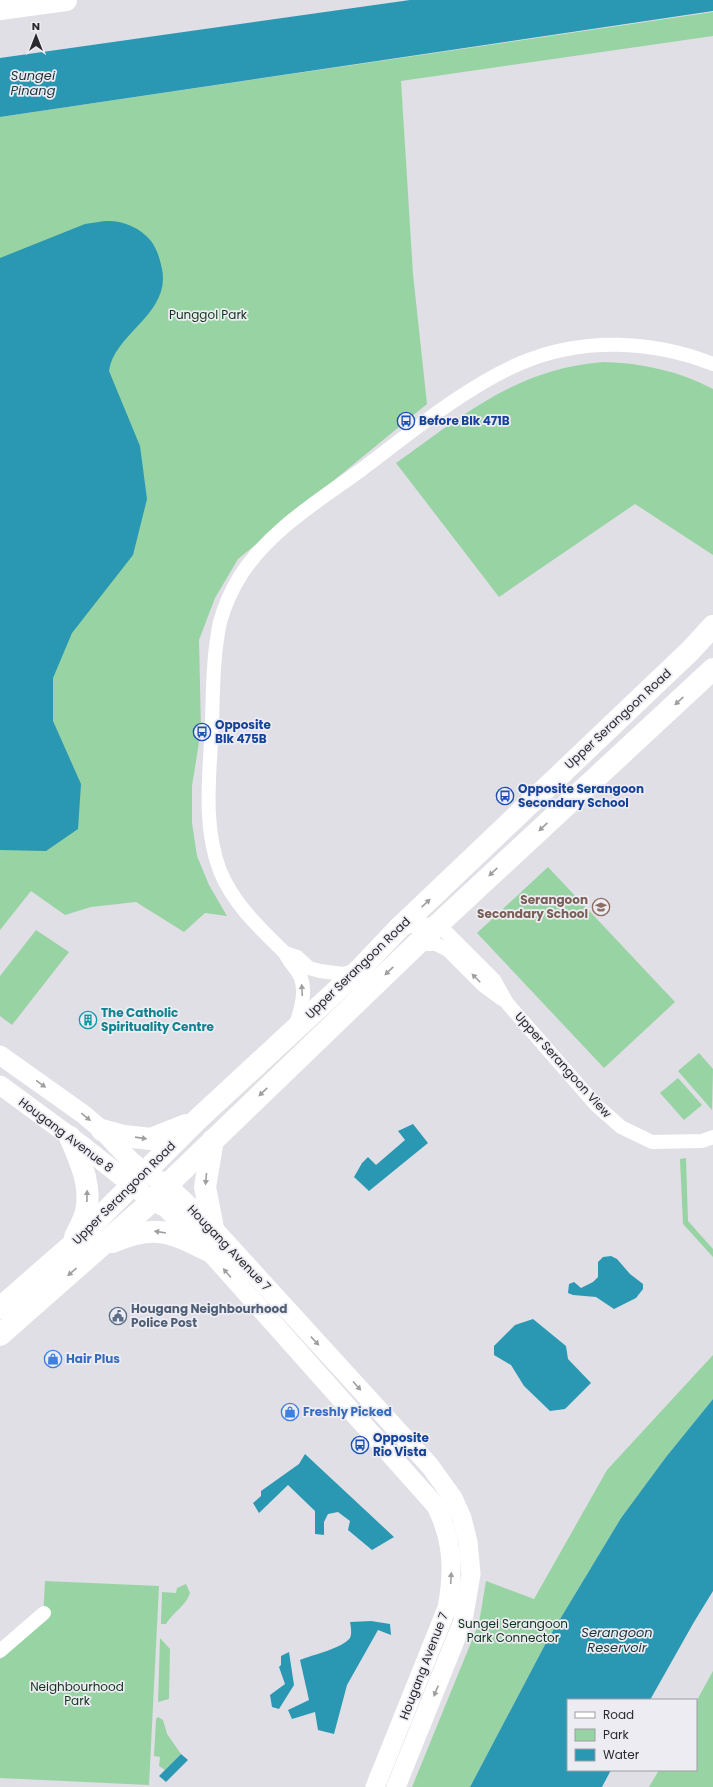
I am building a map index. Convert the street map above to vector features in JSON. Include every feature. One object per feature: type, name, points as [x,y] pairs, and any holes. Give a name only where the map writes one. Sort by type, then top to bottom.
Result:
[{"type":"main road","points":[[0,9],[66,0]]},
{"type":"main road","name":"Upper Serangoon Road","points":[[0,1308],[72,1246],[198,1119],[360,969],[397,930],[685,656],[713,626]]},
{"type":"main road","name":"Upper Serangoon Road","points":[[0,1335],[152,1201],[212,1140],[438,924],[713,669]]},
{"type":"main road","name":"Hougang Avenue 8","points":[[0,1055],[83,1114],[102,1130],[138,1179]]},
{"type":"main road","name":"Hougang Avenue 8","points":[[0,1085],[70,1137],[138,1179],[167,1185]]},
{"type":"main road","points":[[102,1130],[124,1136],[151,1139],[198,1119]]},
{"type":"main road","points":[[70,1137],[85,1172],[87,1191],[86,1212],[72,1246]]},
{"type":"main road","points":[[212,1140],[205,1187],[213,1228]]},
{"type":"main road","name":"Hougang Avenue 7","points":[[138,1179],[152,1201],[166,1208],[209,1251],[414,1479],[436,1506],[445,1523],[450,1543],[451,1577],[447,1608],[375,1787]]},
{"type":"main road","name":"Hougang Avenue 7","points":[[167,1185],[213,1228],[430,1466],[453,1498],[462,1518],[468,1542],[471,1574],[466,1612],[440,1682],[396,1787]]},
{"type":"main road","points":[[101,1247],[126,1236],[155,1230],[177,1236],[209,1251]]},
{"type":"street","points":[[360,969],[344,974],[320,971],[309,968],[297,957],[286,953],[241,908],[230,892],[212,845],[208,811],[213,692],[218,636],[221,620],[239,579],[253,559],[276,535],[303,513],[475,388],[520,363],[552,352],[587,346],[616,344],[642,345],[713,364]]},
{"type":"street","points":[[397,930],[411,926],[438,924]]},
{"type":"street","name":"Upper Serangoon View","points":[[438,924],[494,980],[507,1003],[596,1105],[622,1127],[652,1142],[702,1141],[713,1137]]},
{"type":"street","name":"Upper Serangoon View","points":[[417,944],[436,944],[448,950],[483,985],[507,1003]]},
{"type":"street","points":[[286,953],[289,962],[300,975],[303,988],[300,1010],[295,1028]]},
{"type":"street","points":[[0,1651],[44,1614]]},
{"type":"green space","name":"Punggol Park","points":[[713,12],[713,36],[401,81],[413,274],[427,404],[238,559],[215,598],[199,640],[201,730],[192,786],[192,823],[197,856],[209,885],[227,916],[205,913],[184,932],[136,902],[91,907],[65,915],[31,891],[0,930],[0,117]]},
{"type":"green space","points":[[603,362],[632,364],[660,369],[687,377],[713,389],[713,555],[635,504],[499,597],[396,463],[468,412],[517,384],[572,366]]},
{"type":"green space","points":[[548,867],[675,1002],[604,1068],[477,933]]},
{"type":"green space","points":[[36,930],[69,952],[12,1025],[0,1016],[0,976]]},
{"type":"green space","points":[[699,1053],[713,1069],[712,1110],[678,1071]]},
{"type":"green space","points":[[678,1078],[702,1105],[684,1120],[660,1093]]},
{"type":"green space","points":[[686,1158],[688,1221],[713,1249],[713,1257],[683,1224],[680,1159]]},
{"type":"green space","name":"Sungei Serangoon Park Connector","points":[[713,1355],[713,1399],[666,1457],[621,1518],[548,1639],[470,1787],[412,1787],[479,1623],[486,1581],[534,1599],[607,1470]]},
{"type":"green space","name":"Neighbourhood Park","points":[[45,1581],[159,1586],[149,1785],[0,1778],[0,1659],[43,1620]]},
{"type":"green space","points":[[186,1584],[190,1593],[186,1602],[166,1624],[161,1624],[162,1592],[176,1593],[177,1588]]},
{"type":"green space","points":[[160,1638],[170,1649],[169,1699],[158,1702]]},
{"type":"green space","points":[[713,1671],[713,1787],[649,1787],[658,1771],[697,1771],[697,1700]]},
{"type":"green space","points":[[158,1717],[163,1720],[167,1734],[181,1754],[165,1770],[159,1766],[160,1757],[154,1756],[156,1719]]},
{"type":"water","name":"Sungei Pinang","points":[[410,0],[713,0],[713,11],[0,117],[0,58]]},
{"type":"water","points":[[105,221],[130,225],[147,236],[155,247],[162,269],[163,285],[158,299],[151,311],[121,345],[113,358],[109,371],[140,446],[147,499],[133,555],[72,633],[53,678],[53,721],[81,784],[78,829],[46,851],[0,850],[0,258],[85,224]]},
{"type":"water","points":[[413,1124],[428,1143],[369,1191],[354,1177],[362,1163],[368,1157],[376,1165],[405,1140],[398,1131]]},
{"type":"water","points":[[611,1256],[617,1259],[630,1274],[643,1284],[643,1289],[636,1298],[614,1309],[596,1297],[573,1295],[568,1293],[569,1284],[574,1282],[581,1288],[593,1282],[598,1277],[598,1262],[603,1257]]},
{"type":"water","points":[[533,1319],[566,1346],[568,1359],[591,1383],[565,1409],[550,1411],[524,1386],[511,1365],[494,1355],[494,1346],[515,1325]]},
{"type":"water","name":"Serangoon Reservoir","points":[[713,1399],[713,1591],[651,1699],[567,1699],[567,1771],[610,1771],[602,1787],[470,1787],[548,1639],[621,1518],[666,1457]]},
{"type":"water","points":[[305,1454],[394,1537],[372,1550],[348,1530],[350,1521],[338,1512],[328,1514],[324,1522],[324,1535],[315,1534],[315,1511],[288,1485],[259,1513],[253,1503],[261,1496],[261,1491],[299,1464]]},
{"type":"water","points":[[371,1621],[390,1624],[391,1635],[378,1630],[347,1685],[334,1734],[318,1730],[315,1712],[292,1719],[288,1710],[309,1700],[300,1660],[334,1648],[346,1642],[351,1635],[350,1622]]},
{"type":"water","points":[[289,1652],[294,1685],[279,1709],[272,1707],[270,1695],[285,1684],[279,1667],[281,1665],[281,1656]]},
{"type":"water","points":[[181,1754],[188,1760],[166,1782],[159,1776]]},
{"type":"place","name":"Before Blk 471B","points":[[406,421]]},
{"type":"place","name":"Opposite Blk 475B","points":[[202,732]]},
{"type":"place","name":"Opposite Serangoon Secondary School","points":[[505,796]]},
{"type":"place","name":"Serangoon Secondary School","points":[[601,907]]},
{"type":"place","name":"The Catholic Spirituality Centre","points":[[88,1020]]},
{"type":"place","name":"Hougang Neighbourhood Police Post","points":[[118,1316]]},
{"type":"place","name":"Hair Plus","points":[[53,1359]]},
{"type":"place","name":"Freshly Picked","points":[[290,1412]]},
{"type":"place","name":"Opposite Rio Vista","points":[[360,1445]]}]
